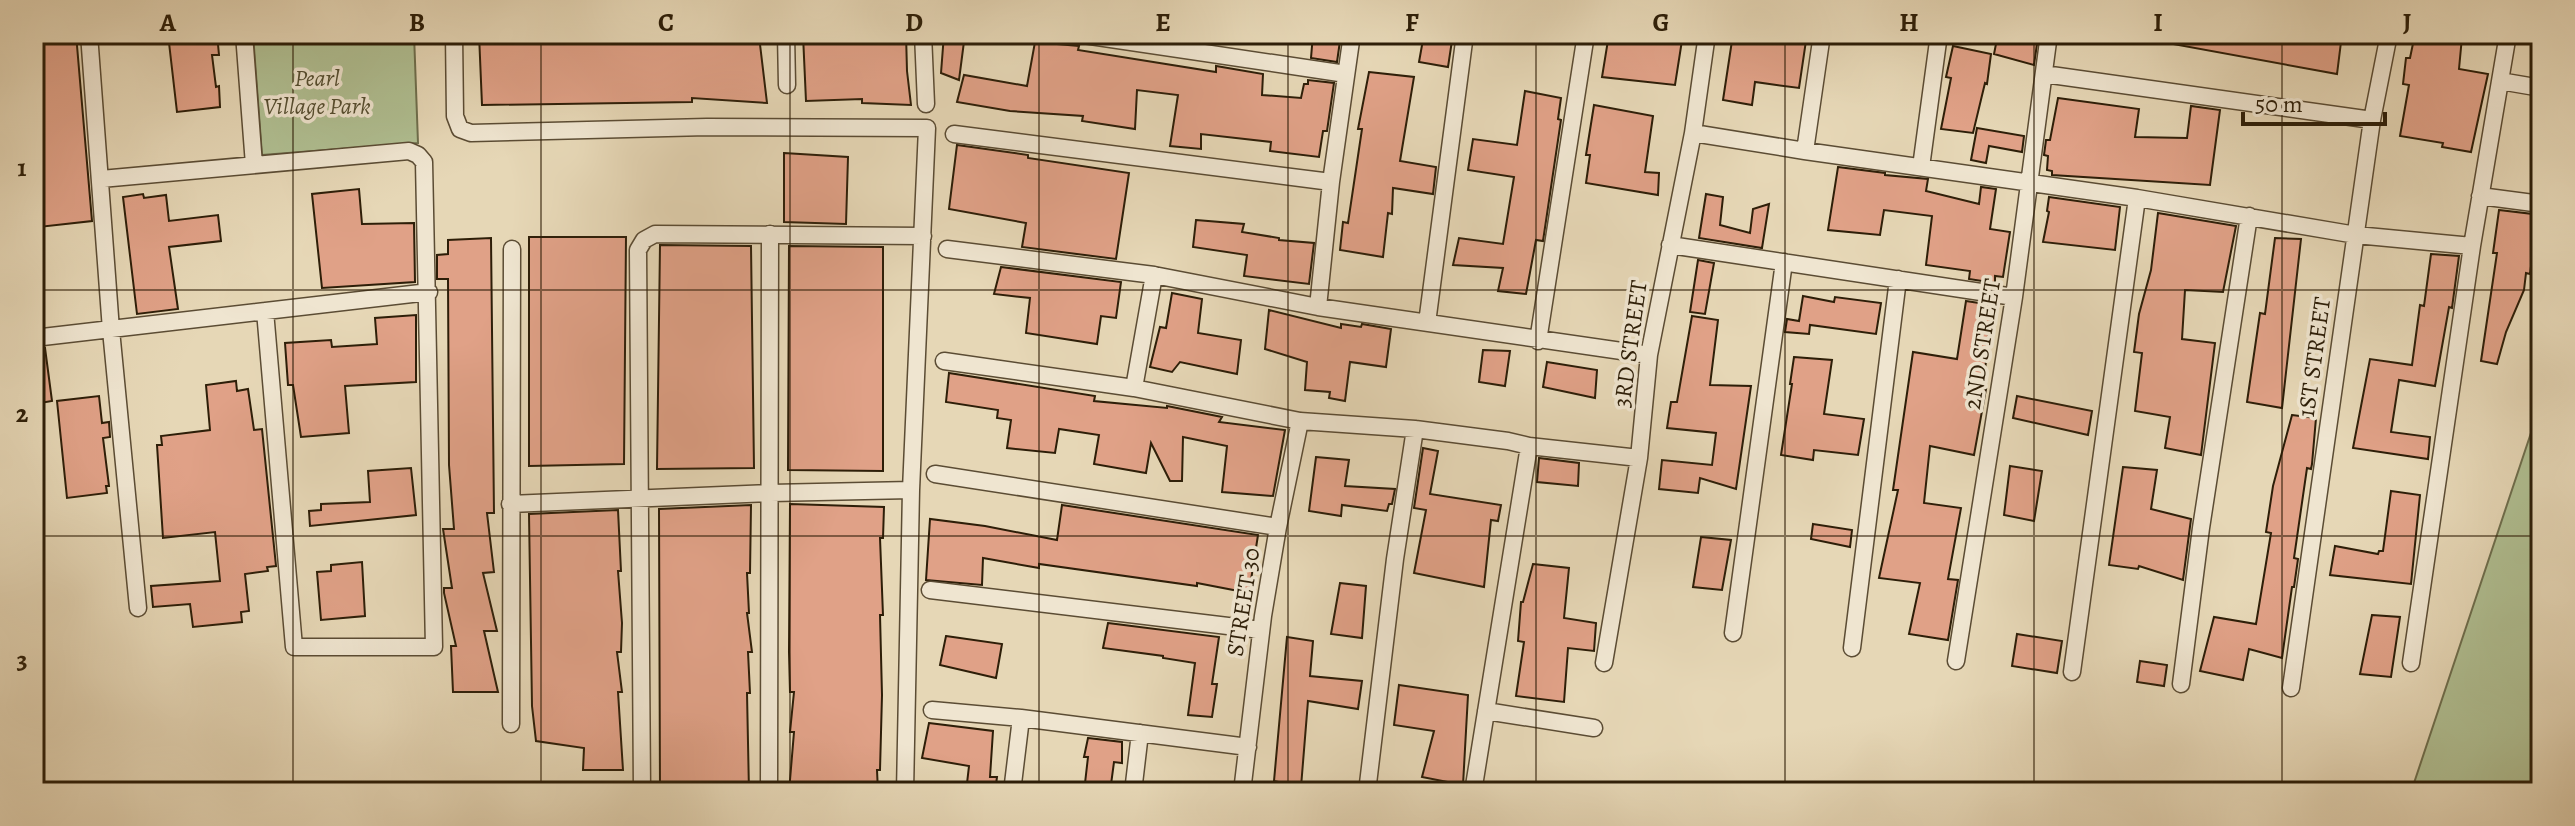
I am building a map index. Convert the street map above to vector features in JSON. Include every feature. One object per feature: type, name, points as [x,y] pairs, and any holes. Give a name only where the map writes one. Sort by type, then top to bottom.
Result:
[{"type":"street","points":[[89,34],[111,330],[138,608]]},
{"type":"street","points":[[244,34],[254,165]]},
{"type":"street","points":[[454,34],[455,116],[460,129],[471,133],[707,127],[927,128],[911,490],[905,792]]},
{"type":"street","points":[[786,34],[787,85]]},
{"type":"street","points":[[923,34],[926,104]]},
{"type":"street","points":[[1077,34],[1346,74]]},
{"type":"street","points":[[1318,307],[1331,182],[1352,34]]},
{"type":"street","points":[[1427,323],[1465,34]]},
{"type":"street","points":[[1538,341],[1586,34]]},
{"type":"street","name":"3RD STREET","points":[[1604,663],[1639,458],[1649,355],[1693,133],[1707,34]]},
{"type":"street","points":[[1805,151],[1822,34]]},
{"type":"street","points":[[1921,167],[1939,34]]},
{"type":"street","name":"2ND STREET","points":[[1956,661],[2014,297],[2049,34]]},
{"type":"street","name":"1ST STREET","points":[[2291,688],[2372,120],[2389,34]]},
{"type":"street","points":[[2411,663],[2472,246],[2508,34]]},
{"type":"street","points":[[2044,74],[2372,120]]},
{"type":"street","points":[[2500,81],[2541,88]]},
{"type":"street","points":[[1693,133],[2137,198],[2356,235],[2472,246]]},
{"type":"street","points":[[954,134],[1331,182]]},
{"type":"street","points":[[101,179],[409,151],[424,162],[434,647],[294,647],[265,311]]},
{"type":"street","points":[[2480,196],[2541,204]]},
{"type":"street","points":[[2072,672],[2137,198]]},
{"type":"street","points":[[2181,684],[2201,528],[2249,216]]},
{"type":"street","points":[[642,792],[638,250],[644,240],[655,234],[923,236]]},
{"type":"street","points":[[769,792],[770,234]]},
{"type":"street","points":[[1670,245],[2014,297]]},
{"type":"street","points":[[511,724],[512,249]]},
{"type":"street","points":[[947,249],[1154,275],[1318,307],[1649,355]]},
{"type":"street","points":[[1733,633],[1784,262]]},
{"type":"street","points":[[1134,388],[1154,275]]},
{"type":"street","points":[[1852,648],[1898,279]]},
{"type":"street","points":[[34,338],[429,292]]},
{"type":"street","points":[[944,361],[1134,388],[1300,421],[1415,429],[1639,458]]},
{"type":"street","name":"STREET 30","points":[[1242,792],[1261,630],[1300,421]]},
{"type":"street","points":[[1367,792],[1395,559],[1415,429]]},
{"type":"street","points":[[1473,792],[1529,446]]},
{"type":"street","points":[[935,474],[1278,527]]},
{"type":"street","points":[[510,504],[911,490]]},
{"type":"street","points":[[930,590],[1261,630]]},
{"type":"street","points":[[932,710],[1021,718],[1248,747]]},
{"type":"street","points":[[1486,711],[1594,728]]},
{"type":"street","points":[[1012,792],[1021,718]]},
{"type":"street","points":[[1133,792],[1140,733]]},
{"type":"green space","name":"Pearl Village Park","points":[[253,34],[414,34],[418,143],[262,155]]},
{"type":"green space","points":[[2541,403],[2541,792],[2411,792]]},
{"type":"building","points":[[34,34],[76,34],[92,221],[39,227],[34,163]]},
{"type":"building","points":[[168,34],[217,34],[219,55],[212,55],[220,107],[177,112]]},
{"type":"building","points":[[479,34],[688,34],[688,42],[759,36],[767,103],[692,98],[692,102],[482,105]]},
{"type":"building","points":[[906,34],[911,105],[862,103],[862,99],[806,101],[803,35]]},
{"type":"building","points":[[944,34],[965,34],[959,80],[941,73]]},
{"type":"building","points":[[1313,34],[1341,34],[1337,62],[1311,58]]},
{"type":"building","points":[[1424,34],[1453,34],[1448,67],[1419,62]]},
{"type":"building","points":[[1609,34],[1683,34],[1675,85],[1602,77]]},
{"type":"building","points":[[1733,34],[1807,34],[1799,88],[1755,82],[1752,105],[1723,100]]},
{"type":"building","points":[[1998,34],[2037,44],[2034,65],[1994,54]]},
{"type":"building","points":[[2163,34],[2342,34],[2337,74],[2162,42]]},
{"type":"building","points":[[2415,34],[2462,37],[2459,69],[2488,74],[2471,152],[2442,147],[2443,143],[2400,136],[2409,85],[2403,84],[2406,58],[2410,58]]},
{"type":"building","points":[[1035,42],[1079,46],[1078,50],[1216,72],[1216,66],[1263,74],[1262,95],[1301,98],[1308,80],[1334,83],[1327,131],[1323,131],[1319,157],[1270,151],[1271,142],[1201,134],[1201,149],[1170,146],[1178,95],[1137,90],[1135,129],[1082,121],[1083,116],[1010,111],[957,102],[964,75],[1027,86]]},
{"type":"building","points":[[1953,46],[1991,54],[1987,84],[1973,133],[1941,129],[1951,78],[1946,77]]},
{"type":"building","points":[[1369,72],[1414,77],[1400,161],[1436,167],[1433,194],[1393,188],[1392,214],[1388,213],[1383,257],[1340,250],[1343,222],[1348,223],[1362,129],[1358,129]]},
{"type":"building","points":[[1525,91],[1561,98],[1558,119],[1561,120],[1543,241],[1536,240],[1526,294],[1498,291],[1503,268],[1453,265],[1459,238],[1503,244],[1514,177],[1468,170],[1473,139],[1517,145]]},
{"type":"building","points":[[2058,98],[2139,109],[2135,137],[2187,138],[2191,106],[2220,110],[2210,185],[2052,175],[2052,171],[2047,170],[2048,156],[2044,155]]},
{"type":"building","points":[[1594,105],[1653,116],[1645,172],[1659,173],[1658,195],[1586,183],[1590,155],[1586,155]]},
{"type":"building","points":[[1977,128],[2024,136],[2022,152],[1989,146],[1986,163],[1971,160]]},
{"type":"building","points":[[957,145],[1129,173],[1116,259],[1022,247],[1026,223],[949,209]]},
{"type":"building","points":[[784,153],[848,157],[846,224],[784,222]]},
{"type":"building","points":[[1838,167],[1928,179],[1926,191],[1979,204],[1981,187],[1996,189],[1990,229],[2010,232],[2003,277],[1995,276],[1995,283],[1969,279],[1970,271],[1926,265],[1932,216],[1884,210],[1880,235],[1828,230]]},
{"type":"building","points":[[359,189],[362,224],[414,223],[415,282],[322,288],[312,194]]},
{"type":"building","points":[[143,194],[144,198],[166,195],[169,221],[218,215],[221,241],[169,247],[178,309],[137,314],[123,197]]},
{"type":"building","points":[[1706,194],[1723,197],[1720,225],[1750,233],[1753,209],[1769,204],[1762,248],[1699,238]]},
{"type":"building","points":[[2049,197],[2120,207],[2115,250],[2043,242]]},
{"type":"building","points":[[2499,210],[2541,215],[2541,259],[2532,258],[2530,274],[2526,273],[2524,290],[2506,332],[2497,364],[2481,361],[2497,253],[2493,253]]},
{"type":"building","points":[[2158,213],[2236,226],[2223,292],[2185,290],[2182,339],[2215,343],[2201,455],[2165,448],[2170,417],[2135,411],[2142,353],[2134,352],[2139,314],[2151,270]]},
{"type":"building","points":[[1196,220],[1244,224],[1242,232],[1314,243],[1309,284],[1244,276],[1247,255],[1193,247]]},
{"type":"building","points":[[529,237],[626,237],[624,464],[529,466]]},
{"type":"building","points":[[491,238],[494,513],[487,513],[494,572],[483,573],[497,631],[484,631],[498,692],[453,692],[451,646],[456,646],[444,593],[444,588],[452,588],[443,529],[454,529],[449,465],[448,279],[437,279],[437,255],[448,254],[448,240]]},
{"type":"building","points":[[2275,238],[2301,239],[2282,408],[2247,402],[2260,313],[2265,314]]},
{"type":"building","points":[[660,245],[751,246],[754,468],[657,469]]},
{"type":"building","points":[[789,246],[883,247],[883,471],[788,470]]},
{"type":"building","points":[[2431,254],[2459,256],[2452,308],[2449,307],[2435,386],[2399,380],[2391,432],[2430,437],[2428,459],[2353,448],[2370,359],[2412,365]]},
{"type":"building","points":[[1698,260],[1714,263],[1705,314],[1690,312]]},
{"type":"building","points":[[1001,267],[1121,282],[1116,318],[1101,316],[1097,344],[1026,333],[1030,298],[994,294]]},
{"type":"building","points":[[1172,293],[1202,299],[1198,333],[1241,340],[1237,374],[1180,362],[1172,372],[1150,367],[1160,327],[1166,328]]},
{"type":"building","points":[[1803,296],[1834,302],[1835,297],[1881,303],[1876,334],[1810,325],[1809,334],[1785,332],[1787,319],[1799,321]]},
{"type":"building","points":[[1966,301],[1992,305],[1983,389],[1986,389],[1974,455],[1930,446],[1924,503],[1961,508],[1948,579],[1958,580],[1948,640],[1909,634],[1920,583],[1879,578],[1898,490],[1893,490],[1913,352],[1957,359]]},
{"type":"building","points":[[1269,310],[1341,328],[1341,324],[1361,327],[1362,324],[1391,329],[1386,367],[1350,362],[1345,401],[1329,398],[1330,392],[1305,390],[1307,362],[1265,349]]},
{"type":"building","points":[[416,315],[416,382],[345,386],[349,433],[301,437],[293,385],[288,385],[285,343],[331,340],[332,347],[377,344],[375,318]]},
{"type":"building","points":[[1692,316],[1718,320],[1710,385],[1751,386],[1736,489],[1700,478],[1698,493],[1659,489],[1662,460],[1712,465],[1716,433],[1667,428],[1671,402],[1677,402]]},
{"type":"building","points":[[45,348],[52,401],[34,404],[34,349]]},
{"type":"building","points":[[1483,350],[1510,351],[1505,386],[1479,382]]},
{"type":"building","points":[[1794,357],[1832,360],[1824,414],[1864,419],[1858,455],[1814,450],[1813,460],[1781,455]]},
{"type":"building","points":[[1547,362],[1597,370],[1595,398],[1543,387]]},
{"type":"building","points":[[949,373],[1095,396],[1094,401],[1167,406],[1222,417],[1219,422],[1285,430],[1273,496],[1222,492],[1227,446],[1183,437],[1182,481],[1170,481],[1151,443],[1146,473],[1094,464],[1099,435],[1059,429],[1055,453],[1007,448],[1011,420],[997,418],[998,410],[946,402]]},
{"type":"building","points":[[236,381],[237,391],[248,389],[254,430],[262,429],[276,566],[267,567],[268,571],[245,574],[249,611],[241,612],[242,622],[193,627],[190,604],[153,607],[151,586],[220,581],[215,532],[163,538],[157,445],[162,445],[161,436],[210,430],[206,385]]},
{"type":"building","points":[[99,396],[102,423],[109,422],[110,437],[103,438],[109,486],[106,486],[107,493],[67,498],[57,401]]},
{"type":"building","points":[[2017,396],[2092,411],[2088,435],[2013,418]]},
{"type":"building","points":[[2292,415],[2316,418],[2312,464],[2311,469],[2307,468],[2294,558],[2298,559],[2282,658],[2249,649],[2243,680],[2200,671],[2214,617],[2256,624],[2271,533],[2266,532],[2273,486]]},
{"type":"building","points":[[1423,448],[1438,451],[1430,494],[1501,505],[1498,521],[1491,520],[1484,587],[1414,573],[1426,510],[1414,508]]},
{"type":"building","points":[[1316,457],[1349,460],[1345,486],[1395,489],[1392,504],[1389,504],[1387,511],[1342,505],[1341,516],[1309,511]]},
{"type":"building","points":[[1539,458],[1579,463],[1578,486],[1537,482]]},
{"type":"building","points":[[2010,466],[2042,471],[2034,521],[2004,515]]},
{"type":"building","points":[[2123,467],[2157,470],[2151,509],[2191,519],[2183,580],[2139,566],[2138,569],[2109,565]]},
{"type":"building","points":[[411,468],[416,515],[310,526],[309,511],[321,510],[321,504],[370,502],[368,471]]},
{"type":"building","points":[[2391,491],[2420,495],[2411,584],[2330,575],[2335,546],[2378,554],[2383,551]]},
{"type":"building","points":[[790,504],[884,507],[883,538],[880,538],[883,615],[880,615],[882,695],[878,792],[789,792],[794,732],[790,732],[794,692],[790,692],[789,652]]},
{"type":"building","points":[[751,505],[750,573],[747,573],[747,613],[752,652],[748,652],[750,693],[747,693],[749,792],[660,792],[659,509]]},
{"type":"building","points":[[1062,505],[1258,535],[1249,593],[1197,583],[1197,586],[1039,564],[1039,568],[983,558],[982,585],[926,580],[930,519],[1057,540]]},
{"type":"building","points":[[618,510],[622,623],[621,652],[617,652],[622,692],[618,692],[623,770],[583,770],[584,748],[536,741],[532,706],[529,514]]},
{"type":"building","points":[[1813,524],[1852,530],[1850,547],[1811,539]]},
{"type":"building","points":[[1701,537],[1731,540],[1722,590],[1693,587]]},
{"type":"building","points":[[362,562],[365,616],[321,620],[317,572],[331,571],[331,565]]},
{"type":"building","points":[[1533,564],[1569,568],[1564,618],[1596,623],[1594,651],[1568,648],[1564,702],[1516,696],[1524,642],[1518,641],[1521,602]]},
{"type":"building","points":[[1340,583],[1366,586],[1362,638],[1331,634]]},
{"type":"building","points":[[2372,615],[2400,617],[2391,677],[2360,674]]},
{"type":"building","points":[[1108,623],[1219,637],[1212,684],[1217,684],[1212,717],[1188,715],[1195,663],[1103,648]]},
{"type":"building","points":[[2017,634],[2062,641],[2057,673],[2012,666]]},
{"type":"building","points":[[946,636],[1002,644],[996,678],[940,665]]},
{"type":"building","points":[[1287,637],[1313,641],[1310,676],[1362,681],[1358,709],[1308,701],[1301,787],[1274,781]]},
{"type":"building","points":[[2140,661],[2167,665],[2164,686],[2137,682]]},
{"type":"building","points":[[1399,685],[1468,695],[1463,785],[1422,777],[1434,731],[1394,725]]},
{"type":"building","points":[[929,723],[993,731],[990,777],[997,777],[995,792],[966,792],[969,766],[922,758]]},
{"type":"building","points":[[1088,738],[1122,742],[1122,763],[1114,762],[1110,792],[1084,792],[1088,757],[1084,757]]}]
